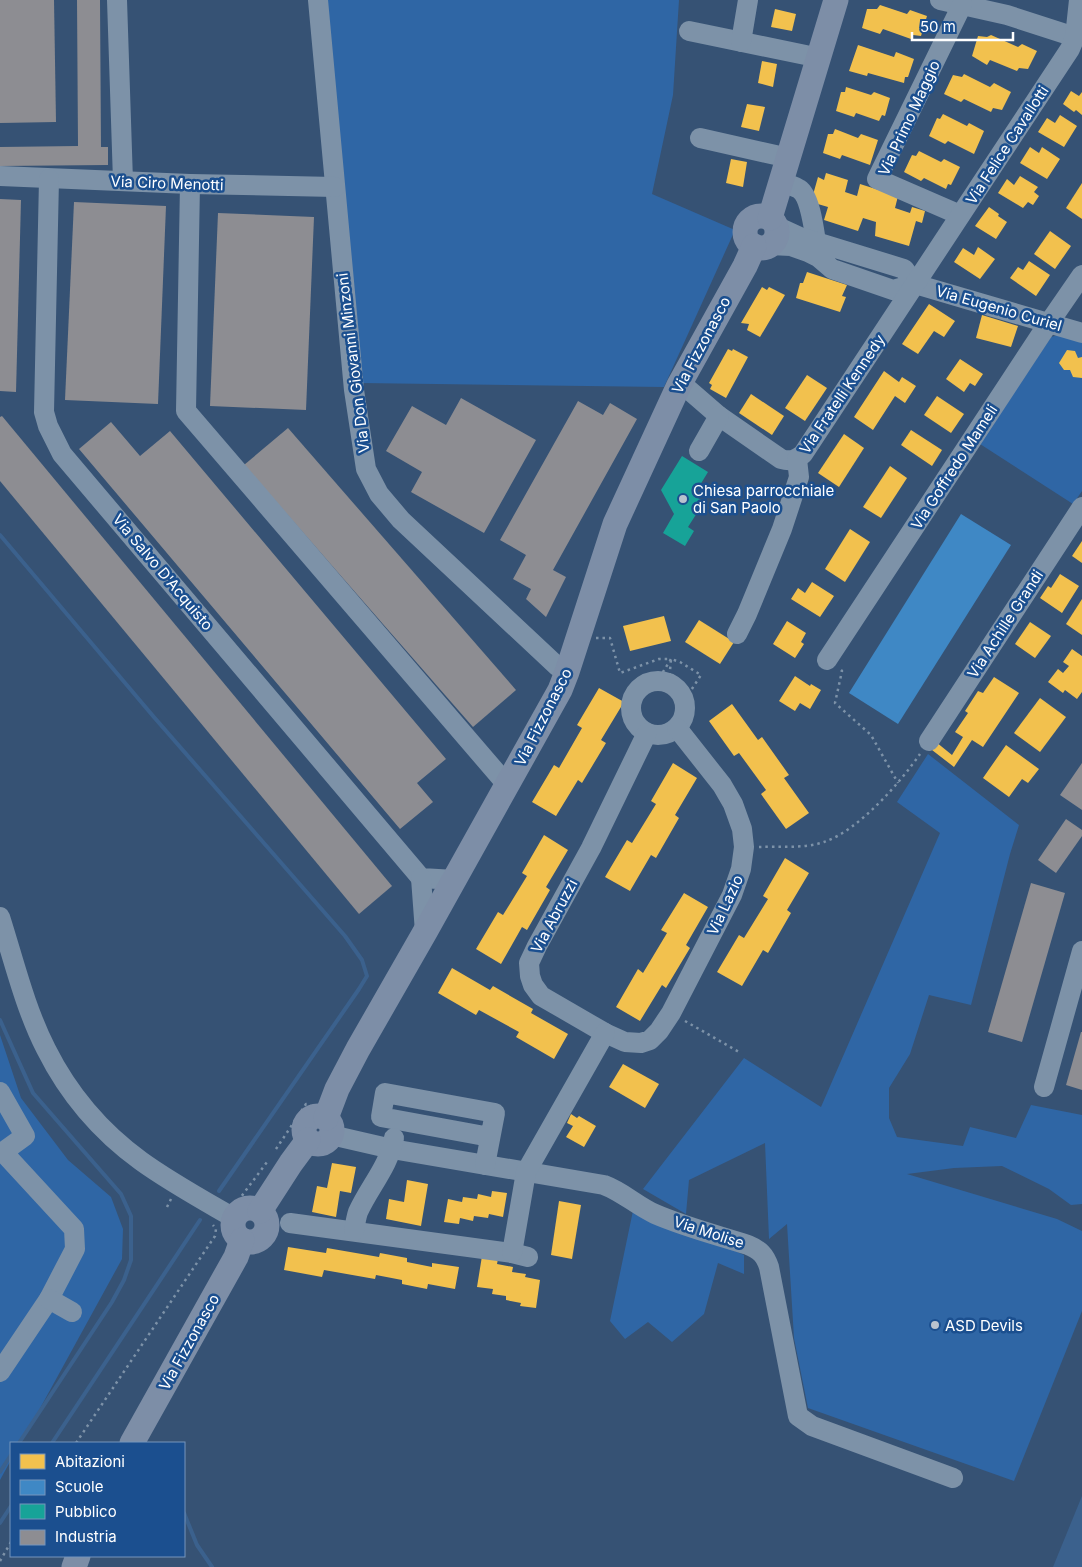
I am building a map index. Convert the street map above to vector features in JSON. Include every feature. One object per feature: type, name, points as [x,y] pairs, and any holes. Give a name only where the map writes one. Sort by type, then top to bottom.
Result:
[{"type":"main road","name":"Via Fizzonasco","points":[[229,1219],[253,1242],[263,1236],[267,1226],[264,1215],[260,1211],[318,1124],[358,1049],[543,724],[567,672],[615,524],[679,384],[745,266],[768,234],[780,183],[820,58],[836,0]]},
{"type":"main road","name":"Via Fizzonasco","points":[[133,1442],[236,1257],[229,1219]]},
{"type":"street","points":[[118,0],[123,180]]},
{"type":"street","name":"Via Don Giovanni Minzoni","points":[[318,0],[354,390],[366,469],[379,494],[400,520],[557,666],[567,672]]},
{"type":"street","points":[[741,42],[748,0]]},
{"type":"street","points":[[940,0],[1007,15],[1075,37]]},
{"type":"street","name":"Via Felice Cavallotti","points":[[915,284],[1070,49],[1075,37],[1080,0]]},
{"type":"street","name":"Via Primo Maggio","points":[[960,215],[877,179],[962,4]]},
{"type":"street","points":[[689,31],[820,58]]},
{"type":"street","points":[[700,138],[788,158]]},
{"type":"street","name":"Via Ciro Menotti","points":[[0,176],[190,184],[335,187]]},
{"type":"street","name":"Via Salvo D'Acquisto","points":[[49,179],[43,396],[44,412],[53,437],[62,454],[421,878]]},
{"type":"street","points":[[780,183],[799,189],[805,194],[816,242]]},
{"type":"street","points":[[190,184],[186,411],[508,786]]},
{"type":"street","name":"Via Eugenio Curiel","points":[[768,234],[816,242],[904,269],[915,284]]},
{"type":"street","name":"Via Eugenio Curiel","points":[[768,234],[808,252],[832,269],[893,290],[915,284],[1082,333]]},
{"type":"street","name":"Via Goffredo Mameli","points":[[827,660],[1082,275]]},
{"type":"street","name":"Via Fratelli Kennedy","points":[[679,384],[719,416],[781,459],[790,461],[797,459],[803,454],[915,284]]},
{"type":"street","points":[[699,451],[719,416]]},
{"type":"street","points":[[737,634],[782,529],[799,477],[797,459]]},
{"type":"street","name":"Via Achille Grandi","points":[[929,741],[1082,507]]},
{"type":"street","points":[[663,681],[678,688],[684,698],[686,708],[683,719],[677,728],[668,734],[657,735],[647,733],[638,727],[632,718],[630,707],[632,696],[638,688],[648,682],[663,681]]},
{"type":"street","name":"Via Lazio","points":[[605,1033],[625,1042],[642,1043],[650,1040],[659,1031],[671,1013],[732,895],[741,869],[744,847],[742,829],[732,804],[722,785],[677,728]]},
{"type":"street","name":"Via Abruzzi","points":[[605,1033],[541,996],[533,986],[529,963],[591,848],[647,733]]},
{"type":"street","points":[[425,932],[421,878],[455,880]]},
{"type":"street","points":[[0,917],[33,1020],[46,1049],[75,1097],[119,1144],[141,1161],[229,1219]]},
{"type":"street","points":[[1044,1087],[1082,951]]},
{"type":"street","points":[[290,1223],[520,1255],[526,1172],[605,1033]]},
{"type":"street","points":[[0,1092],[25,1136],[2,1150],[74,1229],[75,1248],[49,1299],[0,1372]]},
{"type":"street","points":[[486,1165],[495,1113],[385,1093],[381,1117],[490,1137]]},
{"type":"street","points":[[354,1231],[358,1213],[385,1166],[392,1149],[397,1120]]},
{"type":"street","name":"Via Molise","points":[[318,1124],[392,1149],[604,1185],[618,1190],[653,1213],[758,1249],[765,1256],[769,1267],[798,1416],[812,1426],[953,1478]]},
{"type":"street","points":[[49,1299],[72,1312]]},
{"type":"path","points":[[590,637],[610,638],[620,672],[659,659],[671,659],[680,662],[701,675],[688,696],[684,698]]},
{"type":"path","points":[[663,681],[671,659]]},
{"type":"path","points":[[663,681],[671,659]]},
{"type":"path","points":[[827,660],[842,671],[835,704],[871,735],[898,783]]},
{"type":"path","points":[[744,847],[808,845],[824,842],[848,828],[876,805],[898,783],[929,741]]},
{"type":"path","points":[[671,1013],[739,1052]]},
{"type":"path","points":[[273,1153],[318,1124]]},
{"type":"path","points":[[77,1442],[215,1236],[216,1229],[229,1219],[268,1161]]},
{"type":"path","points":[[0,1561],[10,1544]]},
{"type":"shaded area","points":[[327,0],[679,0],[673,95],[652,194],[735,230],[664,387],[360,383]]},
{"type":"shaded area","points":[[1058,335],[1082,342],[1082,491],[1073,504],[980,444],[1051,337]]},
{"type":"shaded area","points":[[928,754],[1019,825],[971,1005],[929,995],[910,1054],[889,1088],[889,1118],[897,1137],[963,1146],[970,1127],[1016,1138],[1031,1105],[1082,1115],[1082,1204],[1071,1205],[1049,1189],[1002,1166],[954,1168],[907,1174],[1057,1219],[1082,1231],[1082,1311],[1014,1481],[808,1408],[794,1338],[787,1224],[769,1239],[765,1143],[689,1180],[686,1214],[643,1189],[744,1058],[821,1107],[940,833],[897,802]]},
{"type":"shaded area","points":[[0,1035],[21,1098],[68,1160],[111,1197],[123,1229],[122,1259],[22,1442],[10,1442],[10,1462],[0,1480]]},
{"type":"shaded area","points":[[634,1206],[744,1255],[744,1274],[718,1263],[704,1314],[672,1342],[648,1322],[625,1339],[610,1321]]},
{"type":"shaded area","points":[[1082,1496],[1082,1567],[1053,1567]]},
{"type":"building: Abitazioni","points":[[880,5],[907,14],[910,10],[927,16],[921,36],[913,35],[911,39],[883,29],[880,34],[862,28],[867,9],[877,9]]},
{"type":"building: Abitazioni","points":[[775,9],[796,14],[792,31],[771,27]]},
{"type":"building: Abitazioni","points":[[991,35],[1018,47],[1022,44],[1037,51],[1028,69],[1019,68],[1017,71],[990,60],[987,65],[972,56],[978,36],[987,37]]},
{"type":"building: Abitazioni","points":[[858,45],[894,57],[896,52],[914,59],[904,83],[868,73],[867,76],[849,71]]},
{"type":"building: Abitazioni","points":[[762,61],[777,64],[773,87],[758,83]]},
{"type":"building: Abitazioni","points":[[964,74],[990,87],[994,83],[1011,92],[1002,110],[993,108],[991,112],[964,99],[961,102],[944,94],[953,75],[962,77]]},
{"type":"building: Abitazioni","points":[[846,87],[871,95],[874,92],[890,98],[885,116],[882,115],[879,121],[856,113],[854,117],[836,111],[841,92],[845,92]]},
{"type":"building: Abitazioni","points":[[1071,91],[1079,96],[1082,92],[1082,115],[1063,104]]},
{"type":"building: Abitazioni","points":[[747,104],[765,107],[759,131],[741,127]]},
{"type":"building: Abitazioni","points":[[943,114],[967,126],[969,123],[984,131],[974,154],[948,141],[945,144],[929,136],[937,118],[940,119]]},
{"type":"building: Abitazioni","points":[[1060,115],[1077,126],[1064,147],[1038,132],[1047,118],[1055,123]]},
{"type":"building: Abitazioni","points":[[835,129],[858,138],[861,134],[878,140],[870,165],[842,155],[840,159],[823,153],[828,134],[833,134]]},
{"type":"building: Abitazioni","points":[[1030,147],[1039,153],[1042,147],[1060,159],[1047,179],[1020,163]]},
{"type":"building: Abitazioni","points":[[919,151],[941,162],[944,159],[960,167],[951,185],[948,184],[946,189],[924,178],[921,181],[904,172],[912,155],[916,156]]},
{"type":"building: Abitazioni","points":[[731,159],[747,162],[743,187],[726,183]]},
{"type":"building: Abitazioni","points":[[826,173],[848,180],[845,192],[857,196],[860,184],[898,196],[895,208],[910,213],[912,207],[925,211],[922,223],[916,221],[909,246],[875,236],[876,222],[863,218],[858,231],[824,220],[828,207],[811,202],[818,177],[824,180]]},
{"type":"building: Abitazioni","points":[[1020,176],[1038,187],[1034,192],[1039,196],[1033,205],[1028,202],[1023,208],[998,193],[1007,179],[1014,185]]},
{"type":"building: Abitazioni","points":[[1082,183],[1082,219],[1066,208]]},
{"type":"building: Abitazioni","points":[[989,207],[1007,222],[996,239],[975,226]]},
{"type":"building: Abitazioni","points":[[1050,231],[1071,246],[1055,269],[1034,254]]},
{"type":"building: Abitazioni","points":[[978,247],[995,259],[980,279],[954,262],[963,248],[974,255]]},
{"type":"building: Abitazioni","points":[[1029,261],[1050,275],[1036,296],[1010,278],[1018,267],[1023,270]]},
{"type":"building: Abitazioni","points":[[807,272],[847,285],[842,296],[846,297],[840,312],[796,298],[800,283],[803,283]]},
{"type":"building: Abitazioni","points":[[762,287],[767,290],[769,287],[785,295],[760,337],[747,330],[749,324],[741,323]]},
{"type":"building: Abitazioni","points":[[929,304],[955,321],[944,337],[934,331],[918,354],[902,344]]},
{"type":"building: Abitazioni","points":[[982,315],[1018,326],[1011,347],[976,338]]},
{"type":"building: Abitazioni","points":[[728,349],[732,351],[733,349],[748,357],[726,398],[710,389],[712,385],[709,383]]},
{"type":"building: Abitazioni","points":[[1067,350],[1075,351],[1078,358],[1082,357],[1082,378],[1073,377],[1070,370],[1064,370],[1059,363]]},
{"type":"building: Abitazioni","points":[[960,359],[983,374],[975,386],[970,383],[964,392],[946,379]]},
{"type":"building: Abitazioni","points":[[884,371],[899,382],[902,377],[916,386],[905,403],[895,396],[873,430],[854,417]]},
{"type":"building: Abitazioni","points":[[807,375],[827,388],[805,421],[785,408]]},
{"type":"building: Abitazioni","points":[[751,394],[784,416],[772,435],[739,413]]},
{"type":"building: Abitazioni","points":[[937,396],[964,414],[951,433],[924,415]]},
{"type":"building: Abitazioni","points":[[911,430],[942,450],[932,466],[901,445]]},
{"type":"building: Abitazioni","points":[[844,434],[864,448],[839,487],[818,473]]},
{"type":"building: Abitazioni","points":[[890,466],[907,478],[881,518],[863,507]]},
{"type":"building: Abitazioni","points":[[850,529],[870,542],[845,582],[825,569]]},
{"type":"building: Abitazioni","points":[[1082,541],[1082,563],[1072,556]]},
{"type":"building: Abitazioni","points":[[1060,574],[1079,586],[1062,613],[1040,598],[1048,586],[1051,588]]},
{"type":"building: Abitazioni","points":[[812,582],[834,596],[820,617],[791,599],[798,588],[805,593]]},
{"type":"building: Abitazioni","points":[[1082,599],[1082,635],[1066,624]]},
{"type":"building: Abitazioni","points":[[664,616],[671,641],[630,651],[623,626]]},
{"type":"building: Abitazioni","points":[[699,620],[734,642],[720,664],[685,642]]},
{"type":"building: Abitazioni","points":[[787,621],[806,633],[801,642],[804,644],[795,658],[773,644]]},
{"type":"building: Abitazioni","points":[[1030,622],[1051,636],[1035,658],[1015,644]]},
{"type":"building: Abitazioni","points":[[1072,649],[1082,656],[1082,692],[1077,699],[1065,690],[1063,693],[1048,682],[1058,669],[1063,673],[1069,666],[1063,662]]},
{"type":"building: Abitazioni","points":[[795,676],[810,686],[811,684],[821,690],[810,709],[800,703],[795,711],[779,701]]},
{"type":"building: Abitazioni","points":[[994,677],[1019,693],[983,747],[972,740],[954,767],[932,750],[936,742],[952,755],[963,737],[955,732],[968,713],[965,711],[978,691],[983,693]]},
{"type":"building: Abitazioni","points":[[599,688],[624,702],[601,740],[606,743],[582,783],[578,780],[556,816],[532,802],[554,765],[559,768],[582,728],[577,725]]},
{"type":"building: Abitazioni","points":[[1040,698],[1066,717],[1040,752],[1014,733]]},
{"type":"building: Abitazioni","points":[[732,704],[758,740],[762,737],[789,775],[784,778],[809,813],[786,829],[761,794],[766,790],[739,753],[734,756],[709,721]]},
{"type":"building: Abitazioni","points":[[1006,745],[1039,769],[1028,783],[1022,779],[1009,797],[983,778]]},
{"type":"building: Abitazioni","points":[[673,763],[697,778],[675,815],[679,818],[656,858],[651,855],[630,891],[605,877],[627,840],[632,843],[656,804],[651,801]]},
{"type":"building: Abitazioni","points":[[544,835],[568,850],[546,887],[550,890],[527,930],[522,927],[501,964],[476,949],[498,912],[503,915],[527,876],[522,873]]},
{"type":"building: Abitazioni","points":[[785,858],[809,873],[787,910],[791,913],[768,953],[763,950],[742,986],[717,972],[739,935],[744,938],[768,899],[763,896]]},
{"type":"building: Abitazioni","points":[[684,893],[708,907],[686,945],[690,948],[666,988],[662,985],[640,1021],[616,1007],[638,969],[643,973],[667,933],[661,930]]},
{"type":"building: Abitazioni","points":[[452,968],[490,990],[493,986],[533,1009],[531,1013],[568,1034],[554,1059],[516,1037],[519,1032],[479,1010],[476,1015],[438,993]]},
{"type":"building: Abitazioni","points":[[623,1064],[659,1084],[645,1108],[609,1087]]},
{"type":"building: Abitazioni","points":[[571,1114],[577,1118],[579,1116],[596,1126],[584,1147],[566,1137],[573,1126],[567,1123]]},
{"type":"building: Abitazioni","points":[[332,1163],[356,1167],[351,1193],[340,1191],[336,1217],[312,1212],[317,1186],[327,1188]]},
{"type":"building: Abitazioni","points":[[407,1180],[428,1184],[421,1226],[386,1219],[389,1199],[404,1202]]},
{"type":"building: Abitazioni","points":[[492,1191],[507,1193],[503,1217],[489,1214],[488,1218],[474,1216],[473,1221],[460,1218],[459,1224],[444,1222],[448,1199],[462,1202],[463,1197],[477,1199],[478,1194],[491,1197]]},
{"type":"building: Abitazioni","points":[[559,1201],[581,1205],[572,1259],[551,1255]]},
{"type":"building: Abitazioni","points":[[288,1247],[326,1253],[327,1248],[379,1257],[380,1253],[407,1258],[407,1262],[432,1267],[432,1263],[459,1267],[455,1289],[428,1284],[427,1289],[402,1284],[402,1280],[376,1275],[375,1279],[324,1270],[322,1277],[284,1270]]},
{"type":"building: Abitazioni","points":[[482,1256],[498,1259],[497,1264],[513,1267],[512,1272],[526,1274],[525,1277],[540,1280],[536,1308],[520,1306],[521,1303],[506,1300],[506,1296],[492,1294],[493,1289],[477,1287]]},
{"type":"building: Scuole","points":[[961,514],[1011,545],[898,724],[849,693]]},
{"type":"building: Pubblico","name":"Chiesa parrocchiale di San Paolo","points":[[682,456],[708,472],[694,495],[704,502],[688,527],[694,531],[685,546],[663,533],[674,514],[661,490]]},
{"type":"building: Industria","points":[[0,0],[54,0],[56,122],[0,123]]},
{"type":"building: Industria","points":[[77,0],[100,0],[101,147],[108,147],[108,165],[0,166],[0,147],[78,146]]},
{"type":"building: Industria","points":[[0,199],[21,200],[16,392],[0,391]]},
{"type":"building: Industria","points":[[74,202],[166,206],[158,404],[65,400]]},
{"type":"building: Industria","points":[[218,213],[314,217],[306,410],[210,406]]},
{"type":"building: Industria","points":[[461,398],[536,440],[484,533],[411,492],[422,472],[386,451],[412,406],[446,425]]},
{"type":"building: Industria","points":[[578,401],[603,415],[610,403],[637,419],[553,570],[566,577],[546,617],[526,599],[531,589],[513,579],[526,555],[500,540]]},
{"type":"building: Industria","points":[[2,416],[392,886],[359,914],[0,481],[0,417]]},
{"type":"building: Industria","points":[[111,422],[140,456],[170,431],[446,759],[417,783],[433,802],[400,829],[79,449]]},
{"type":"building: Industria","points":[[288,428],[516,690],[473,727],[244,465]]},
{"type":"building: Industria","points":[[1082,763],[1082,810],[1060,795]]},
{"type":"building: Industria","points":[[1066,819],[1082,830],[1082,836],[1056,873],[1038,860]]},
{"type":"building: Industria","points":[[1031,883],[1065,893],[1022,1042],[988,1032]]},
{"type":"building: Industria","points":[[1082,1032],[1082,1090],[1066,1085]]},
{"type":"waterway","points":[[0,535],[153,716],[345,936],[362,960],[367,976],[359,989],[219,1191]]},
{"type":"waterway","points":[[0,1020],[33,1093],[121,1194],[131,1216],[131,1260],[124,1280],[112,1302],[20,1442]]},
{"type":"waterway","points":[[53,1442],[200,1220]]},
{"type":"waterway","points":[[0,1472],[10,1457]]},
{"type":"waterway","points":[[0,1523],[10,1508]]},
{"type":"waterway","points":[[185,1515],[197,1545],[212,1567]]},
{"type":"place","name":"Chiesa parrocchiale di San Paolo","points":[[683,499]]},
{"type":"place","name":"ASD Devils","points":[[935,1325]]}]
